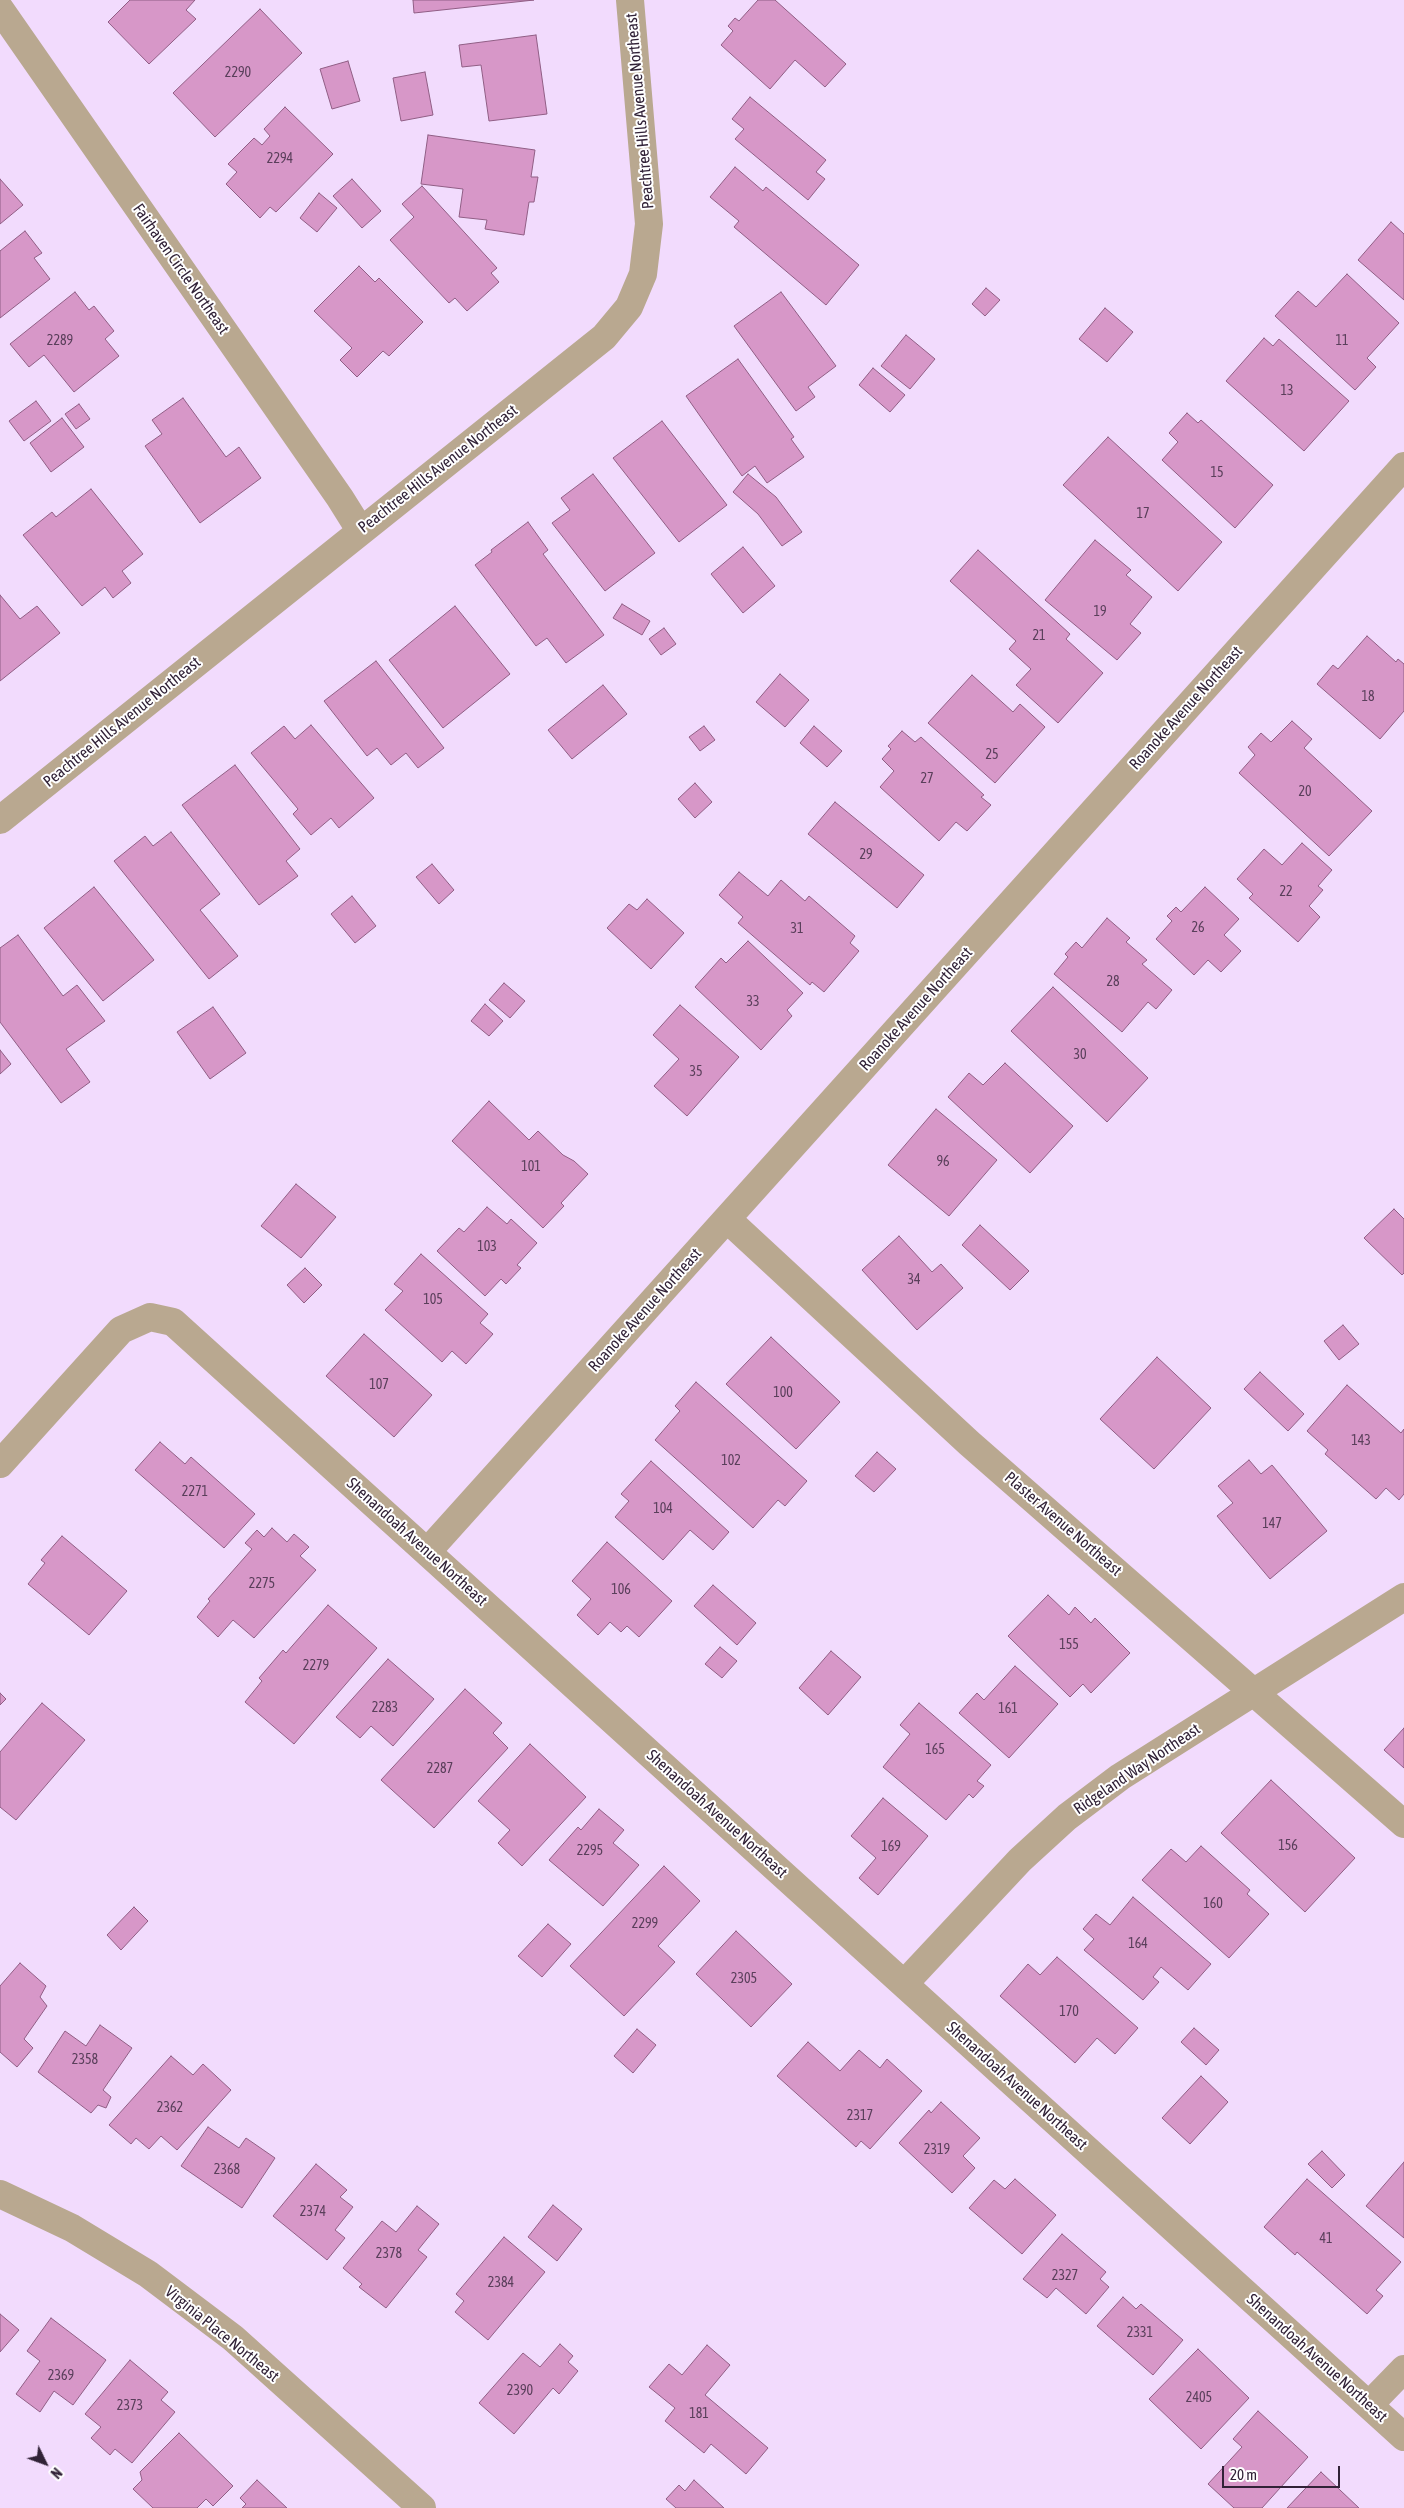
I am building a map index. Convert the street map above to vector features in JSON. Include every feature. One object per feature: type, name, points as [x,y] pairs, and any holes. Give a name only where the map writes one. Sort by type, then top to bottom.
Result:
[{"type":"street","name":"Peachtree Hills Avenue Northeast","points":[[0,820],[360,530],[604,337],[628,307],[643,274],[649,224],[630,0]]},
{"type":"street","name":"Fairhaven Circle Northeast","points":[[0,9],[340,498],[360,530]]},
{"type":"street","name":"Roanoke Avenue Northeast","points":[[427,1552],[1404,466]]},
{"type":"street","name":"Plaster Avenue Northeast","points":[[727,1219],[969,1443],[1404,1824]]},
{"type":"street","name":"Shenandoah Avenue Northeast","points":[[0,1464],[120,1330],[150,1316],[173,1322],[1404,2437]]},
{"type":"street","name":"Ridgeland Way Northeast","points":[[904,1984],[1020,1860],[1067,1817],[1120,1777],[1404,1597]]},
{"type":"street","name":"Virginia Place Northeast","points":[[0,2194],[72,2228],[155,2280],[232,2338],[422,2508]]},
{"type":"street","points":[[1369,2405],[1404,2369]]},
{"type":"building","points":[[130,0],[195,0],[186,10],[196,19],[149,64],[108,22]]},
{"type":"building","points":[[413,0],[534,0],[414,13]]},
{"type":"building","points":[[758,0],[775,0],[846,64],[825,87],[795,60],[770,89],[721,45],[733,31],[728,26],[735,18],[739,21]]},
{"type":"building","points":[[260,9],[302,53],[215,137],[173,93]]},
{"type":"building","points":[[536,35],[547,114],[489,121],[481,65],[462,67],[459,45]]},
{"type":"building","points":[[348,61],[360,101],[332,109],[320,69]]},
{"type":"building","points":[[425,72],[433,115],[401,121],[393,78]]},
{"type":"building","points":[[750,97],[826,160],[816,172],[825,179],[808,200],[735,139],[744,129],[732,119]]},
{"type":"building","points":[[285,107],[333,154],[276,212],[270,207],[260,218],[226,184],[237,172],[228,164],[254,138],[262,145],[270,136],[264,129]]},
{"type":"building","points":[[428,135],[535,150],[531,177],[538,177],[534,202],[529,202],[524,235],[485,229],[487,220],[459,217],[463,189],[421,184]]},
{"type":"building","points":[[735,167],[763,191],[766,187],[859,265],[826,305],[734,227],[739,221],[710,197]]},
{"type":"building","points":[[0,179],[23,205],[0,224]]},
{"type":"building","points":[[352,179],[381,211],[362,228],[333,196]]},
{"type":"building","points":[[422,186],[497,268],[491,273],[499,282],[467,311],[455,298],[449,303],[390,240],[414,217],[402,204]]},
{"type":"building","points":[[319,193],[337,208],[317,232],[300,218]]},
{"type":"building","points":[[1391,222],[1404,234],[1404,300],[1358,260]]},
{"type":"building","points":[[25,231],[42,253],[34,258],[50,279],[0,318],[0,251]]},
{"type":"building","points":[[359,266],[375,282],[379,278],[423,322],[389,356],[383,351],[357,377],[340,360],[352,348],[314,311]]},
{"type":"building","points":[[1347,274],[1399,323],[1367,358],[1376,367],[1355,390],[1275,316],[1298,291],[1316,307]]},
{"type":"building","points":[[986,288],[1000,300],[985,316],[972,304]]},
{"type":"building","points":[[75,292],[89,310],[94,306],[114,331],[105,339],[119,356],[74,392],[44,355],[29,367],[10,344]]},
{"type":"building","points":[[781,292],[836,366],[808,387],[815,397],[796,411],[734,326]]},
{"type":"building","points":[[1105,308],[1133,332],[1107,362],[1079,339]]},
{"type":"building","points":[[906,335],[935,359],[910,389],[881,366]]},
{"type":"building","points":[[1264,338],[1273,346],[1279,339],[1349,401],[1304,451],[1226,381]]},
{"type":"building","points":[[738,359],[794,437],[791,439],[804,457],[767,483],[755,466],[742,476],[686,396]]},
{"type":"building","points":[[873,368],[905,395],[890,412],[859,385]]},
{"type":"building","points":[[183,398],[226,457],[239,447],[261,478],[200,523],[145,446],[162,434],[152,420]]},
{"type":"building","points":[[36,401],[51,421],[24,441],[9,421]]},
{"type":"building","points":[[79,404],[90,419],[76,429],[65,414]]},
{"type":"building","points":[[1187,413],[1198,423],[1201,420],[1273,485],[1235,528],[1162,460],[1178,442],[1169,433]]},
{"type":"building","points":[[62,418],[84,447],[51,472],[30,443]]},
{"type":"building","points":[[662,421],[727,505],[679,542],[613,458]]},
{"type":"building","points":[[1108,437],[1222,542],[1178,591],[1063,485]]},
{"type":"building","points":[[593,474],[655,553],[605,591],[552,523],[570,510],[561,498]]},
{"type":"building","points":[[748,474],[776,497],[802,532],[782,546],[758,514],[733,492]]},
{"type":"building","points":[[91,489],[143,554],[122,571],[131,583],[113,598],[105,587],[82,606],[23,535],[52,512],[56,517]]},
{"type":"building","points":[[528,522],[548,550],[543,554],[604,635],[566,663],[547,638],[536,646],[475,565],[492,552],[491,550]]},
{"type":"building","points":[[1095,540],[1131,570],[1126,575],[1152,597],[1130,624],[1141,633],[1117,660],[1045,600]]},
{"type":"building","points":[[743,547],[775,586],[743,613],[711,574]]},
{"type":"building","points":[[978,550],[1070,634],[1066,639],[1103,673],[1058,723],[1016,685],[1031,669],[1009,649],[1016,641],[950,581]]},
{"type":"building","points":[[0,595],[20,619],[37,606],[60,633],[0,681]]},
{"type":"building","points":[[622,604],[650,621],[642,635],[613,618]]},
{"type":"building","points":[[455,606],[510,674],[443,728],[389,660]]},
{"type":"building","points":[[664,628],[676,644],[661,655],[649,639]]},
{"type":"building","points":[[1367,636],[1396,662],[1398,659],[1404,664],[1404,711],[1380,739],[1317,684],[1333,665],[1338,669]]},
{"type":"building","points":[[376,661],[444,748],[418,768],[406,753],[391,765],[377,748],[367,756],[324,701]]},
{"type":"building","points":[[780,674],[809,700],[785,727],[756,702]]},
{"type":"building","points":[[972,675],[1013,712],[1020,704],[1045,727],[995,783],[928,723]]},
{"type":"building","points":[[603,685],[627,714],[572,759],[548,730]]},
{"type":"building","points":[[1292,721],[1312,739],[1304,748],[1372,811],[1329,856],[1239,773],[1255,755],[1248,747],[1261,733],[1271,742]]},
{"type":"building","points":[[311,725],[374,798],[339,828],[331,818],[311,835],[293,814],[298,809],[251,753],[284,726],[295,739]]},
{"type":"building","points":[[704,726],[715,740],[700,751],[689,737]]},
{"type":"building","points":[[814,726],[842,751],[827,767],[800,743]]},
{"type":"building","points":[[902,731],[915,742],[921,737],[984,795],[981,797],[991,805],[967,831],[956,822],[939,841],[880,787],[894,771],[882,759],[891,749],[888,746]]},
{"type":"building","points":[[235,765],[300,849],[286,861],[298,876],[259,905],[182,805]]},
{"type":"building","points":[[695,783],[712,802],[695,818],[678,799]]},
{"type":"building","points":[[835,802],[924,875],[897,908],[808,834]]},
{"type":"building","points":[[171,832],[220,894],[200,910],[238,956],[209,979],[114,861],[145,836],[153,846]]},
{"type":"building","points":[[1302,843],[1332,870],[1318,886],[1323,890],[1309,906],[1320,917],[1298,942],[1249,898],[1253,894],[1237,879],[1264,849],[1282,865]]},
{"type":"building","points":[[432,864],[454,890],[439,904],[416,877]]},
{"type":"building","points":[[739,872],[768,896],[781,880],[805,901],[809,896],[855,936],[850,943],[859,951],[824,992],[812,982],[810,985],[738,923],[743,917],[719,895]]},
{"type":"building","points":[[94,887],[154,960],[103,1001],[44,928]]},
{"type":"building","points":[[1205,887],[1239,919],[1224,935],[1241,951],[1221,972],[1208,960],[1194,975],[1156,939],[1172,921],[1167,916],[1176,907],[1181,912]]},
{"type":"building","points":[[352,896],[376,926],[355,943],[331,914]]},
{"type":"building","points":[[647,899],[684,933],[651,969],[607,928],[629,904],[637,910]]},
{"type":"building","points":[[1107,918],[1130,938],[1126,942],[1147,960],[1142,964],[1172,990],[1156,1009],[1148,1002],[1122,1032],[1054,974],[1068,957],[1065,954],[1076,942],[1082,948]]},
{"type":"building","points":[[18,935],[63,996],[77,985],[105,1021],[66,1049],[90,1082],[61,1103],[0,1022],[0,948]]},
{"type":"building","points":[[748,941],[803,993],[787,1010],[792,1016],[761,1050],[695,987],[721,958],[726,963]]},
{"type":"building","points":[[504,983],[525,1001],[510,1018],[489,1000]]},
{"type":"building","points":[[1053,987],[1148,1078],[1107,1122],[1011,1031]]},
{"type":"building","points":[[485,1004],[503,1021],[489,1036],[471,1021]]},
{"type":"building","points":[[680,1005],[739,1057],[687,1116],[654,1086],[679,1059],[653,1035]]},
{"type":"building","points":[[213,1007],[246,1053],[210,1079],[177,1032]]},
{"type":"building","points":[[0,1050],[11,1064],[0,1074]]},
{"type":"building","points":[[1005,1063],[1073,1126],[1030,1173],[948,1097],[969,1073],[983,1085]]},
{"type":"building","points":[[489,1101],[529,1140],[538,1131],[563,1155],[574,1161],[588,1174],[561,1203],[564,1206],[543,1228],[452,1141]]},
{"type":"building","points":[[936,1109],[997,1160],[949,1216],[888,1165]]},
{"type":"building","points":[[296,1184],[336,1217],[301,1258],[261,1226]]},
{"type":"building","points":[[487,1207],[507,1224],[511,1219],[537,1243],[517,1265],[521,1268],[506,1284],[501,1279],[485,1296],[437,1251],[459,1228],[464,1232]]},
{"type":"building","points":[[1394,1209],[1404,1219],[1404,1273],[1402,1275],[1364,1238]]},
{"type":"building","points":[[980,1225],[1029,1271],[1010,1290],[962,1245]]},
{"type":"building","points":[[899,1236],[932,1272],[941,1264],[963,1288],[917,1330],[862,1270]]},
{"type":"building","points":[[421,1254],[488,1314],[480,1323],[493,1334],[466,1364],[452,1351],[442,1362],[385,1310],[403,1291],[394,1284]]},
{"type":"building","points":[[305,1268],[322,1285],[304,1303],[287,1285]]},
{"type":"building","points":[[1343,1325],[1359,1344],[1339,1360],[1324,1341]]},
{"type":"building","points":[[364,1334],[432,1395],[394,1437],[326,1376]]},
{"type":"building","points":[[771,1337],[840,1402],[796,1449],[726,1384]]},
{"type":"building","points":[[1157,1357],[1211,1408],[1154,1469],[1100,1419]]},
{"type":"building","points":[[1260,1372],[1304,1414],[1288,1431],[1244,1389]]},
{"type":"building","points":[[696,1382],[807,1481],[785,1506],[778,1500],[753,1528],[655,1440],[680,1411],[675,1406]]},
{"type":"building","points":[[1347,1385],[1401,1433],[1404,1429],[1404,1494],[1399,1500],[1386,1488],[1376,1499],[1325,1454],[1328,1450],[1307,1431]]},
{"type":"building","points":[[160,1442],[185,1464],[191,1457],[255,1514],[224,1548],[135,1470]]},
{"type":"building","points":[[877,1452],[896,1469],[874,1492],[855,1476]]},
{"type":"building","points":[[1249,1460],[1261,1474],[1272,1465],[1327,1531],[1270,1579],[1217,1516],[1233,1503],[1218,1486]]},
{"type":"building","points":[[651,1461],[729,1532],[713,1550],[690,1530],[663,1560],[615,1517],[629,1501],[621,1494]]},
{"type":"building","points":[[272,1528],[287,1542],[294,1534],[309,1547],[300,1556],[316,1570],[254,1638],[233,1620],[218,1637],[197,1617],[210,1601],[208,1599],[252,1549],[245,1543],[257,1530],[264,1537]]},
{"type":"building","points":[[62,1536],[127,1591],[89,1635],[28,1584],[45,1563],[41,1560]]},
{"type":"building","points":[[607,1542],[672,1601],[639,1637],[627,1626],[621,1632],[610,1622],[598,1635],[577,1615],[591,1599],[572,1581]]},
{"type":"building","points":[[713,1585],[756,1623],[737,1645],[694,1606]]},
{"type":"building","points":[[1048,1595],[1069,1615],[1075,1607],[1091,1623],[1095,1618],[1130,1653],[1091,1693],[1083,1684],[1070,1697],[1008,1636]]},
{"type":"building","points":[[328,1605],[377,1648],[294,1744],[245,1702],[262,1681],[259,1678],[283,1650],[286,1653]]},
{"type":"building","points":[[720,1647],[737,1661],[722,1678],[705,1664]]},
{"type":"building","points":[[831,1651],[861,1677],[828,1715],[799,1688]]},
{"type":"building","points":[[388,1659],[434,1699],[393,1746],[371,1726],[360,1738],[336,1717]]},
{"type":"building","points":[[1015,1666],[1058,1704],[1009,1758],[959,1713],[977,1693],[984,1700]]},
{"type":"building","points":[[465,1689],[502,1723],[493,1733],[508,1748],[434,1828],[381,1780]]},
{"type":"building","points":[[0,1693],[6,1699],[0,1705]]},
{"type":"building","points":[[42,1703],[85,1740],[16,1820],[0,1807],[0,1752]]},
{"type":"building","points":[[919,1703],[991,1765],[977,1781],[984,1786],[973,1798],[969,1794],[946,1820],[883,1767],[910,1734],[900,1725]]},
{"type":"building","points":[[1404,1728],[1404,1768],[1384,1750]]},
{"type":"building","points":[[530,1744],[586,1797],[522,1866],[498,1843],[510,1830],[478,1801]]},
{"type":"building","points":[[1271,1780],[1355,1858],[1305,1912],[1221,1833]]},
{"type":"building","points":[[883,1798],[928,1836],[878,1895],[859,1878],[876,1858],[851,1836]]},
{"type":"building","points":[[599,1809],[624,1830],[613,1843],[639,1865],[603,1906],[549,1860],[578,1827],[581,1830]]},
{"type":"building","points":[[1201,1846],[1250,1890],[1247,1894],[1269,1914],[1229,1958],[1142,1880],[1171,1849],[1186,1862]]},
{"type":"building","points":[[664,1866],[700,1901],[658,1946],[675,1962],[624,2016],[570,1966]]},
{"type":"building","points":[[1133,1897],[1211,1964],[1188,1990],[1161,1967],[1153,1977],[1159,1982],[1143,2000],[1084,1950],[1094,1939],[1083,1929],[1096,1914],[1110,1925]]},
{"type":"building","points":[[134,1907],[148,1921],[121,1950],[107,1935]]},
{"type":"building","points":[[548,1924],[571,1944],[542,1977],[518,1956]]},
{"type":"building","points":[[736,1931],[792,1984],[751,2027],[696,1974]]},
{"type":"building","points":[[1057,1957],[1138,2028],[1115,2054],[1097,2038],[1075,2063],[1000,1996],[1028,1964],[1040,1975]]},
{"type":"building","points":[[20,1963],[46,1986],[40,1997],[47,2006],[24,2039],[33,2048],[17,2067],[0,2052],[0,1986]]},
{"type":"building","points":[[100,2025],[132,2048],[103,2090],[111,2097],[106,2108],[98,2105],[91,2113],[38,2072],[65,2031],[86,2046]]},
{"type":"building","points":[[1194,2028],[1219,2050],[1206,2065],[1181,2042]]},
{"type":"building","points":[[637,2029],[656,2045],[633,2073],[614,2056]]},
{"type":"building","points":[[808,2042],[840,2071],[859,2050],[880,2068],[887,2059],[922,2091],[870,2149],[861,2141],[856,2147],[777,2076]]},
{"type":"building","points":[[171,2056],[193,2075],[203,2064],[231,2090],[177,2150],[161,2136],[149,2149],[136,2138],[131,2144],[109,2125]]},
{"type":"building","points":[[1201,2076],[1228,2102],[1190,2144],[1162,2118]]},
{"type":"building","points":[[941,2102],[980,2138],[963,2156],[975,2168],[952,2193],[899,2143],[929,2110],[931,2113]]},
{"type":"building","points":[[208,2127],[239,2148],[246,2138],[275,2158],[242,2208],[181,2166]]},
{"type":"building","points":[[1322,2151],[1345,2175],[1332,2188],[1308,2164]]},
{"type":"building","points":[[1404,2162],[1404,2238],[1366,2206]]},
{"type":"building","points":[[316,2164],[347,2190],[340,2197],[353,2207],[335,2230],[345,2238],[327,2260],[273,2216]]},
{"type":"building","points":[[1015,2179],[1056,2215],[1022,2254],[969,2208],[994,2180],[1005,2189]]},
{"type":"building","points":[[1307,2179],[1401,2262],[1376,2290],[1383,2296],[1367,2314],[1297,2252],[1295,2255],[1264,2227]]},
{"type":"building","points":[[553,2205],[582,2229],[557,2261],[528,2237]]},
{"type":"building","points":[[417,2206],[439,2224],[418,2250],[427,2257],[386,2308],[359,2287],[362,2284],[343,2268],[382,2221],[396,2232]]},
{"type":"building","points":[[1062,2234],[1106,2272],[1100,2279],[1109,2287],[1086,2314],[1056,2288],[1047,2298],[1023,2279]]},
{"type":"building","points":[[504,2237],[545,2272],[488,2340],[455,2312],[464,2301],[456,2294]]},
{"type":"building","points":[[1123,2297],[1136,2309],[1141,2304],[1183,2340],[1153,2375],[1097,2326]]},
{"type":"building","points":[[0,2314],[19,2330],[0,2352]]},
{"type":"building","points":[[51,2318],[106,2360],[73,2405],[54,2391],[40,2412],[16,2394],[40,2361],[27,2351]]},
{"type":"building","points":[[560,2344],[573,2356],[568,2362],[578,2371],[559,2394],[553,2388],[514,2434],[479,2403],[523,2353],[540,2367]]},
{"type":"building","points":[[707,2345],[730,2365],[705,2395],[768,2448],[746,2474],[711,2444],[704,2453],[665,2421],[675,2408],[649,2387],[669,2364],[682,2375]]},
{"type":"building","points":[[1198,2349],[1249,2398],[1201,2449],[1149,2399]]},
{"type":"building","points":[[130,2360],[168,2392],[161,2400],[175,2412],[132,2463],[115,2449],[110,2455],[91,2438],[101,2427],[85,2414]]},
{"type":"building","points":[[1258,2411],[1308,2457],[1262,2508],[1234,2508],[1208,2484],[1242,2447],[1233,2439]]},
{"type":"building","points":[[179,2433],[233,2486],[213,2506],[206,2499],[197,2508],[153,2508],[133,2489],[142,2480],[140,2472]]},
{"type":"building","points":[[1321,2472],[1359,2508],[1287,2508]]},
{"type":"building","points":[[257,2480],[287,2508],[242,2508],[246,2504],[240,2498]]},
{"type":"building","points":[[694,2480],[724,2508],[676,2508],[666,2499],[679,2485],[685,2491]]}]
